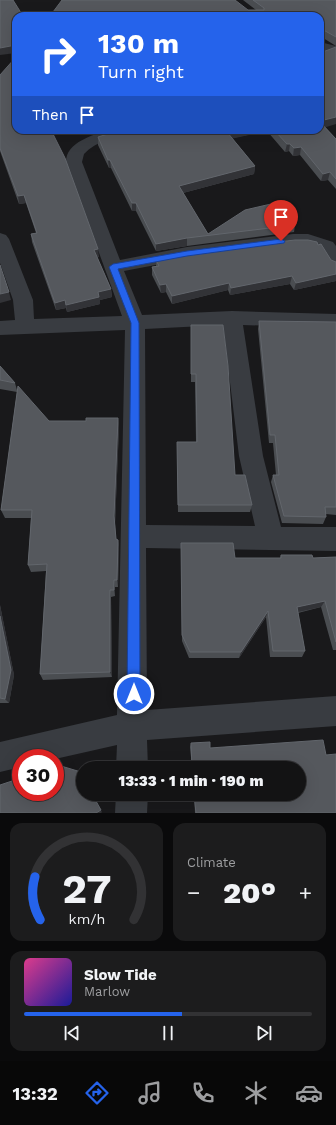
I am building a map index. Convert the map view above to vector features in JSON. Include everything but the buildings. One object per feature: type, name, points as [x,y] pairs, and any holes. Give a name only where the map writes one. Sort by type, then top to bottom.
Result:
[{"type":"street","points":[[324,47],[336,50]]},
{"type":"street","points":[[110,134],[85,144],[77,151],[74,159],[78,176],[135,323],[132,761]]},
{"type":"street","points":[[0,239],[23,300],[25,327]]},
{"type":"street","points":[[113,267],[187,253],[293,240],[308,240],[327,246],[336,263]]},
{"type":"street","points":[[0,328],[232,318],[336,321]]},
{"type":"street","points":[[232,318],[251,456],[271,538]]},
{"type":"street","points":[[134,536],[336,540]]},
{"type":"street","points":[[0,757],[133,726],[336,711]]},
{"type":"street","points":[[131,813],[132,801]]},
{"type":"route","points":[[134,694],[135,323],[113,267],[187,253],[281,241]]}]
